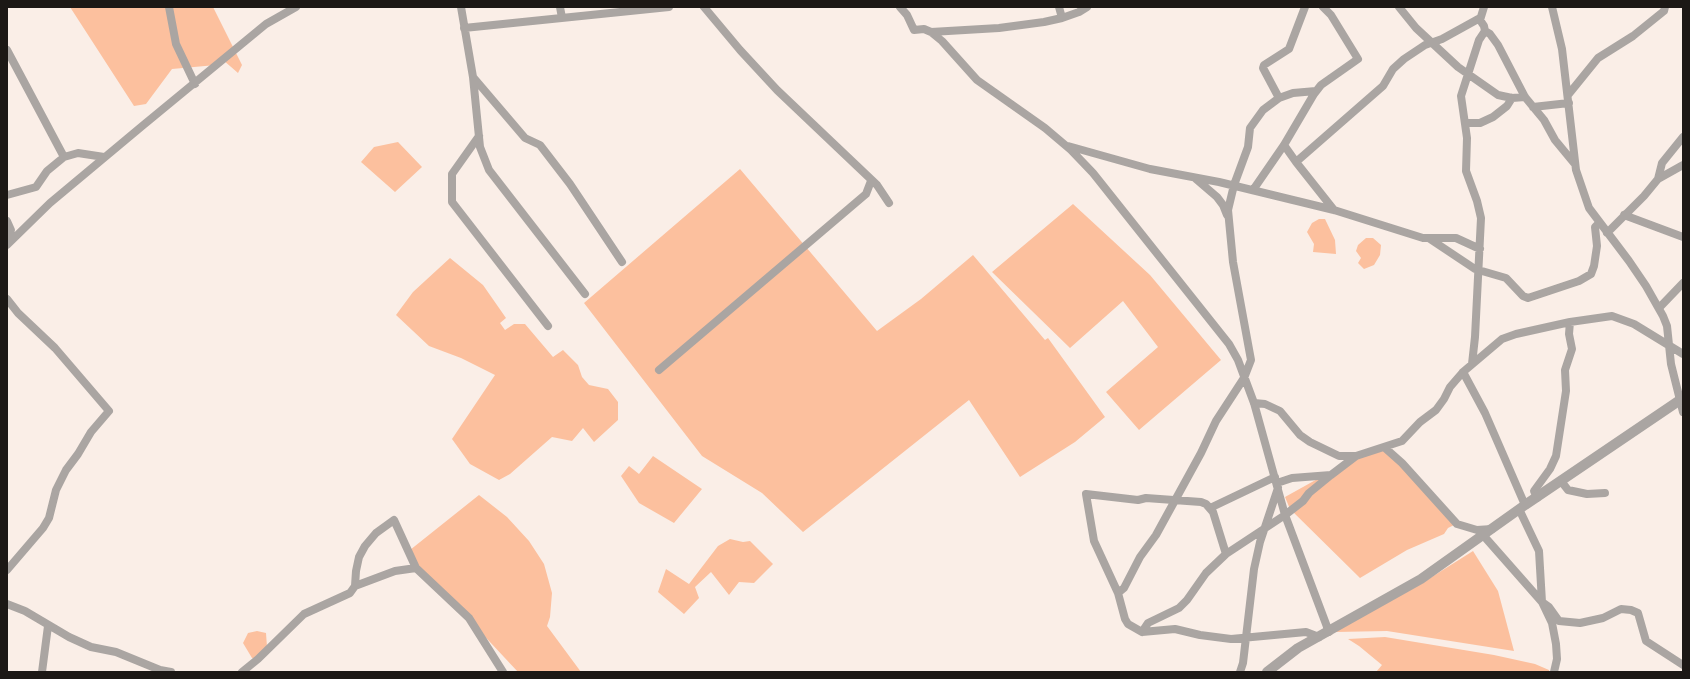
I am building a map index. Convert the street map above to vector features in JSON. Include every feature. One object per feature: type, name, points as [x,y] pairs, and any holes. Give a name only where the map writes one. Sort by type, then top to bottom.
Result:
[{"type":"street","points":[[169,7],[176,44],[195,84]]},
{"type":"street","points":[[7,245],[50,203],[104,157],[195,84],[266,24],[296,7]]},
{"type":"street","points":[[461,7],[473,77],[480,147],[489,170],[585,294]]},
{"type":"street","points":[[560,7],[562,18]]},
{"type":"street","points":[[464,28],[669,7]]},
{"type":"street","points":[[704,7],[777,90],[871,181],[890,203]]},
{"type":"street","points":[[900,7],[907,15],[914,30],[924,29],[931,32],[942,41],[977,80],[1066,145],[1093,173],[1229,344],[1254,403],[1285,515],[1329,632]]},
{"type":"street","points":[[1059,7],[1062,18]]},
{"type":"street","points":[[931,32],[999,28],[1062,18],[1079,12],[1087,7]]},
{"type":"street","points":[[1279,98],[1263,68],[1264,65],[1289,49],[1305,7]]},
{"type":"street","points":[[1253,190],[1284,145],[1302,111],[1316,91],[1358,59],[1331,15],[1323,7]]},
{"type":"street","points":[[1399,7],[1416,28],[1458,67],[1498,95],[1512,98],[1525,97]]},
{"type":"street","points":[[1484,7],[1480,18],[1485,31],[1490,34],[1498,45],[1525,97],[1544,120],[1555,140],[1574,163]]},
{"type":"street","points":[[1552,7],[1562,49],[1569,99],[1574,163],[1588,208],[1638,274],[1659,308],[1667,326],[1667,344],[1683,412]]},
{"type":"street","points":[[1533,107],[1569,99],[1598,58],[1633,36],[1664,11],[1665,7]]},
{"type":"street","points":[[1296,162],[1383,86],[1393,69],[1404,59],[1431,42],[1442,39],[1480,18]]},
{"type":"street","points":[[1472,364],[1476,337],[1481,218],[1477,201],[1466,171],[1467,138],[1461,96],[1479,40],[1485,31]]},
{"type":"street","points":[[7,50],[64,157]]},
{"type":"street","points":[[473,77],[526,138],[540,145],[570,184],[622,262]]},
{"type":"street","points":[[1228,218],[1234,185],[1247,151],[1250,128],[1263,110],[1279,98],[1293,93],[1316,91]]},
{"type":"street","points":[[1465,123],[1480,123],[1501,113],[1512,98]]},
{"type":"street","points":[[479,136],[452,174],[452,202],[548,326]]},
{"type":"street","points":[[1658,179],[1662,163],[1683,137]]},
{"type":"street","points":[[1066,145],[1144,168],[1195,179],[1234,185],[1288,200],[1334,210],[1430,239],[1459,259],[1479,270],[1506,278],[1523,296],[1528,298],[1580,281],[1591,274],[1594,266],[1597,246],[1595,227],[1599,223]]},
{"type":"street","points":[[1284,145],[1334,210]]},
{"type":"street","points":[[7,195],[36,187],[47,171],[64,157],[78,153],[104,157]]},
{"type":"street","points":[[1607,233],[1644,196],[1658,179],[1683,165]]},
{"type":"street","points":[[1118,593],[1124,588],[1140,556],[1156,535],[1216,421],[1244,378],[1252,356],[1235,275],[1228,218],[1223,205],[1217,197],[1195,179]]},
{"type":"street","points":[[659,370],[866,194],[871,181]]},
{"type":"street","points":[[1624,215],[1683,237]]},
{"type":"street","points":[[7,221],[11,230],[7,241]]},
{"type":"street","points":[[1430,239],[1456,238],[1480,249]]},
{"type":"street","points":[[1659,308],[1683,283]]},
{"type":"street","points":[[7,299],[18,313],[54,348],[109,411],[91,432],[78,454],[66,470],[56,490],[49,518],[43,528],[7,570]]},
{"type":"street","points":[[1254,403],[1265,404],[1280,411],[1300,435],[1333,454],[1344,457],[1356,456],[1402,441],[1420,422],[1436,410],[1450,387],[1463,372],[1502,339],[1545,326],[1612,316],[1634,324],[1683,354]]},
{"type":"street","points":[[1537,498],[1534,491],[1550,469],[1556,456],[1566,391],[1565,370],[1572,350],[1570,322]]},
{"type":"street","points":[[1463,372],[1485,413],[1539,551],[1542,602],[1552,623],[1556,644],[1557,659],[1554,672]]},
{"type":"street","points":[[1267,672],[1298,648],[1422,579],[1522,507],[1561,482],[1681,399]]},
{"type":"street","points":[[1384,447],[1402,463],[1457,524],[1478,530],[1493,529]]},
{"type":"street","points":[[1142,632],[1148,623],[1179,608],[1187,600],[1206,573],[1226,554],[1285,515],[1303,501],[1309,493],[1356,456]]},
{"type":"street","points":[[1210,508],[1292,478],[1332,475]]},
{"type":"street","points":[[1561,482],[1568,490],[1587,494],[1605,493]]},
{"type":"street","points":[[1240,672],[1246,638],[1254,569],[1277,483]]},
{"type":"street","points":[[1226,554],[1222,536],[1210,508],[1201,502],[1146,498],[1130,499],[1086,494],[1094,541],[1118,593],[1125,620],[1128,624],[1142,632],[1176,629],[1213,637],[1231,639],[1294,632],[1306,632],[1319,637]]},
{"type":"street","points":[[355,586],[359,556],[376,533],[394,520],[416,568],[469,618],[504,672]]},
{"type":"street","points":[[1483,535],[1542,602],[1549,607],[1559,621],[1580,623],[1603,618],[1621,609],[1631,610],[1638,613],[1646,641],[1683,665]]},
{"type":"street","points":[[242,672],[258,659],[304,614],[345,596],[355,586],[395,571],[416,568]]},
{"type":"street","points":[[7,604],[25,611],[48,626],[92,647],[116,652],[160,670],[171,672]]},
{"type":"street","points":[[42,672],[48,626]]},
{"type":"shaded area","points":[[70,7],[213,7],[242,65],[238,73],[223,60],[216,65],[172,69],[146,104],[134,106]]},
{"type":"shaded area","points":[[398,142],[422,167],[395,192],[361,162],[374,147]]},
{"type":"shaded area","points":[[740,169],[877,331],[921,299],[973,255],[1045,340],[1048,338],[1105,417],[1075,442],[1020,477],[969,400],[803,532],[762,493],[702,456],[584,303]]},
{"type":"shaded area","points":[[1073,204],[1150,275],[1221,360],[1139,430],[1106,392],[1158,347],[1123,301],[1070,348],[992,272]]},
{"type":"shaded area","points":[[1319,219],[1325,219],[1335,240],[1336,254],[1313,252],[1314,244],[1307,232],[1312,223]]},
{"type":"shaded area","points":[[1366,238],[1373,238],[1381,245],[1380,255],[1374,265],[1364,269],[1358,263],[1361,258],[1356,251],[1358,245]]},
{"type":"shaded area","points":[[450,258],[483,285],[506,318],[500,323],[505,330],[514,324],[525,324],[553,357],[563,350],[578,365],[582,377],[589,385],[608,389],[618,402],[618,420],[594,442],[583,428],[572,441],[552,437],[510,474],[499,480],[470,464],[452,439],[495,375],[461,358],[429,346],[396,315],[413,292]]},
{"type":"shaded area","points":[[1387,447],[1458,523],[1448,528],[1444,534],[1407,550],[1360,578],[1290,509],[1285,497],[1357,457]]},
{"type":"shaded area","points":[[653,456],[702,489],[674,523],[639,503],[621,476],[629,466],[639,474]]},
{"type":"shaded area","points":[[479,495],[507,517],[529,541],[544,564],[552,593],[550,617],[547,626],[581,672],[518,672],[418,565],[410,550]]},
{"type":"shaded area","points":[[730,539],[743,542],[750,541],[773,564],[754,583],[739,582],[729,595],[711,572],[695,587],[699,598],[684,614],[658,592],[666,569],[689,584],[718,546]]},
{"type":"shaded area","points":[[1473,551],[1498,591],[1514,651],[1387,631],[1335,632],[1419,585]]},
{"type":"shaded area","points":[[257,631],[266,633],[267,647],[259,660],[252,658],[243,643],[248,633]]},
{"type":"shaded area","points":[[1385,637],[1494,655],[1535,664],[1549,670],[1549,672],[1376,672],[1382,665],[1348,639]]}]
